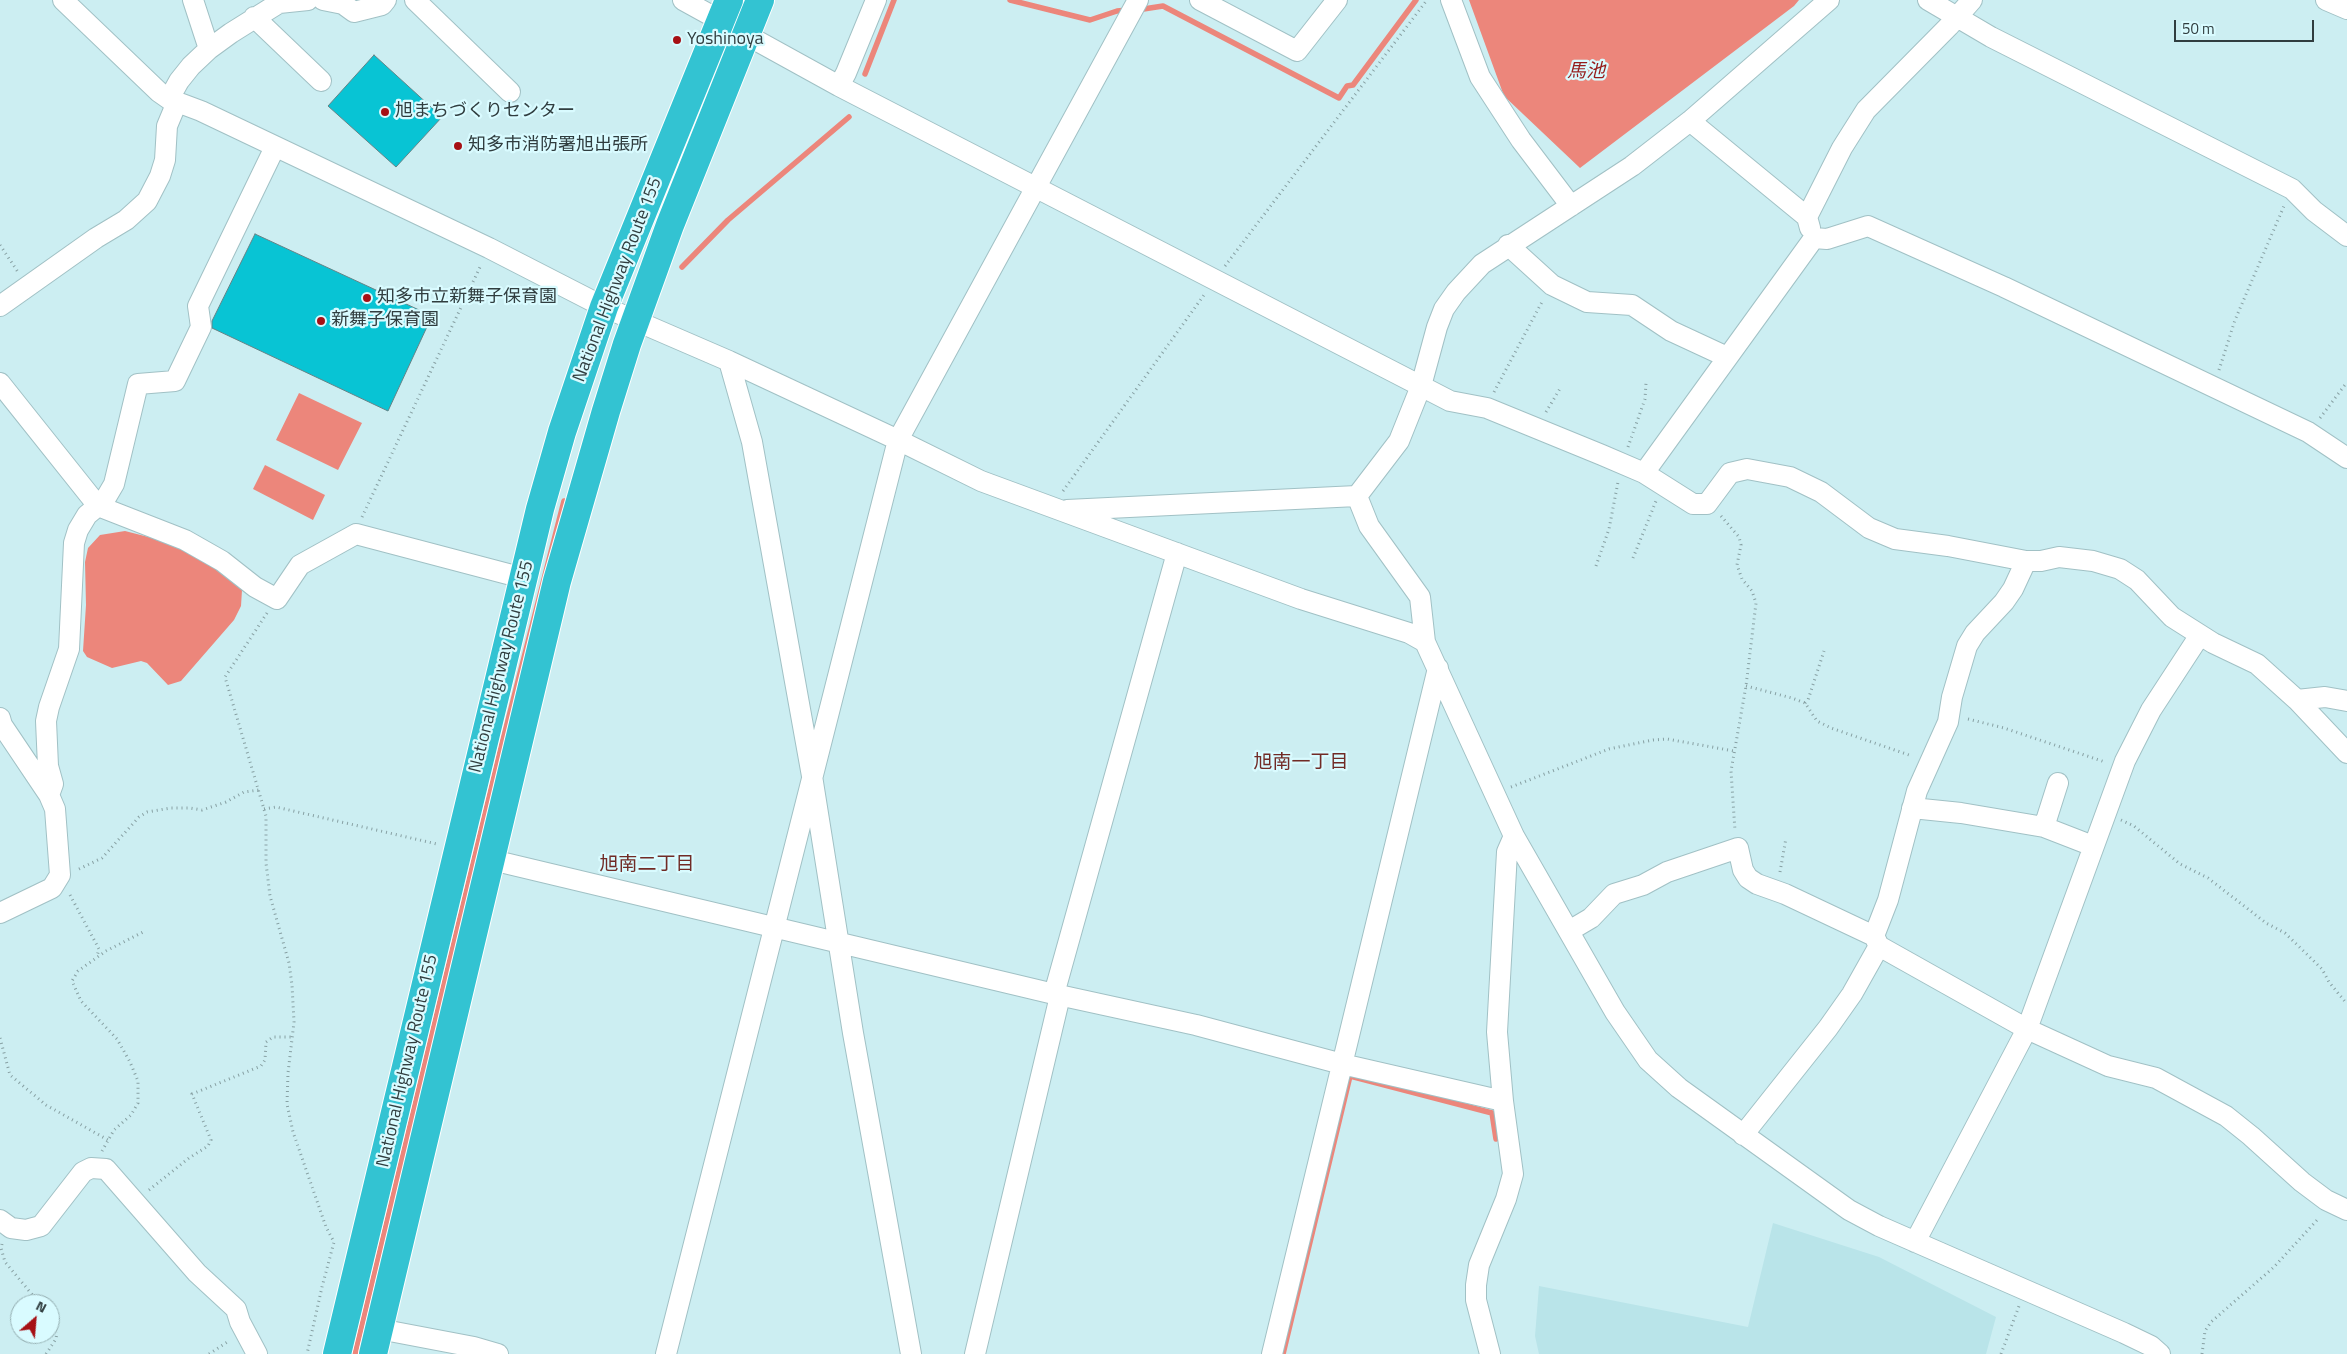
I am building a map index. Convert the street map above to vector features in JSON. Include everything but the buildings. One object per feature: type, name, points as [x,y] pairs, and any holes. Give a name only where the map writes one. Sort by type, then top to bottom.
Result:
[{"type":"highway","name":"National Highway Route 155","points":[[376,1342],[558,581],[606,411],[635,321],[670,225],[760,0]]},
{"type":"highway","name":"National Highway Route 155","points":[[337,1354],[523,578],[562,432],[604,307],[725,10]]},
{"type":"street","points":[[63,0],[159,92],[173,100],[201,111],[489,248],[604,307],[729,361],[981,481],[1301,600],[1409,633],[1426,642]]},
{"type":"street","points":[[192,0],[209,49]]},
{"type":"street","points":[[0,306],[96,238],[126,220],[146,201],[160,176],[164,160],[167,126],[179,81],[209,49],[254,17],[279,3],[308,0]]},
{"type":"street","points":[[323,0],[343,4],[354,12],[382,5],[386,0]]},
{"type":"street","points":[[415,0],[510,92]]},
{"type":"street","points":[[683,0],[725,10],[746,35],[839,86],[1450,401],[1486,408],[1644,473],[1693,504],[1707,504],[1730,474],[1747,469],[1790,477],[1821,492],[1869,528],[1895,539],[1957,547],[2026,561],[2041,561],[2059,557],[2093,561],[2120,569],[2137,580],[2172,617],[2200,636],[2257,664],[2296,700],[2347,753]]},
{"type":"street","points":[[839,86],[876,0]]},
{"type":"street","points":[[666,1354],[898,440],[1138,0]]},
{"type":"street","points":[[1200,0],[1297,51],[1337,0]]},
{"type":"street","points":[[1451,0],[1480,77],[1520,140],[1571,206]]},
{"type":"street","points":[[1357,496],[1399,441],[1421,386],[1437,327],[1444,310],[1456,292],[1482,264],[1508,245],[1632,166],[1690,121],[1829,0]]},
{"type":"street","points":[[1928,0],[1991,37],[2292,189],[2314,211],[2347,236]]},
{"type":"street","points":[[1807,217],[1842,148],[1866,110],[1950,26],[1956,16],[1972,0]]},
{"type":"street","points":[[2326,0],[2347,9]]},
{"type":"street","points":[[254,17],[321,81]]},
{"type":"street","points":[[1690,121],[1807,217],[1814,238]]},
{"type":"street","points":[[49,795],[53,784],[48,766],[46,721],[48,707],[69,649],[74,543],[78,530],[87,515],[104,501],[114,484],[138,384],[175,381],[200,327],[198,306],[275,147]]},
{"type":"street","points":[[1814,238],[1827,239],[1868,226],[2004,287],[2310,434],[2347,458]]},
{"type":"street","points":[[1644,473],[1814,238]]},
{"type":"street","points":[[1508,245],[1552,284],[1587,302],[1632,305],[1671,330],[1727,357]]},
{"type":"street","points":[[729,361],[752,442],[812,776],[853,1033],[911,1354]]},
{"type":"street","points":[[0,383],[98,506],[185,540],[222,561],[255,587],[277,599],[300,565],[356,534],[523,578]]},
{"type":"street","points":[[1055,509],[1357,496]]},
{"type":"street","points":[[1357,496],[1369,526],[1420,597],[1426,642],[1514,836],[1615,1012],[1648,1060],[1679,1088],[1728,1121],[1743,1135],[1849,1210],[1878,1226],[2124,1332],[2151,1346],[2160,1354]]},
{"type":"street","points":[[975,1354],[1057,995],[1177,553]]},
{"type":"street","points":[[1743,1135],[1828,1028],[1852,994],[1876,941],[1917,791],[1949,716],[1952,698],[1967,646],[1975,633],[2004,602],[2013,589],[2026,561]]},
{"type":"street","points":[[1915,1242],[2027,1029],[2122,769],[2151,710],[2200,636]]},
{"type":"street","points":[[1272,1354],[1438,668]]},
{"type":"street","points":[[2296,700],[2325,697],[2347,701]]},
{"type":"street","points":[[0,718],[2,725],[49,795],[54,809],[58,878],[52,888],[0,912]]},
{"type":"street","points":[[2044,827],[2058,783]]},
{"type":"street","points":[[1912,808],[1961,813],[2044,827],[2093,846]]},
{"type":"street","points":[[1490,1354],[1476,1300],[1476,1285],[1479,1265],[1506,1199],[1513,1174],[1503,1101],[1497,1032],[1507,852],[1514,836]]},
{"type":"street","points":[[1569,931],[1591,918],[1614,894],[1643,885],[1667,872],[1738,848],[1748,878],[1756,884],[1776,891],[1876,941],[2027,1029],[2108,1066],[2156,1078],[2226,1116],[2302,1182],[2326,1200],[2347,1210]]},
{"type":"street","points":[[492,860],[1057,995],[1196,1024],[1342,1064],[1503,1101]]},
{"type":"street","points":[[6,1224],[26,1230],[41,1226],[83,1172],[91,1168],[106,1169],[198,1273],[236,1309],[257,1354]]},
{"type":"street","points":[[376,1342],[474,1347],[498,1354]]},
{"type":"path","points":[[1055,509],[1215,280],[1427,0]]},
{"type":"path","points":[[2210,386],[2220,368],[2235,320],[2292,189]]},
{"type":"path","points":[[0,245],[28,286]]},
{"type":"path","points":[[356,534],[360,520],[489,248]]},
{"type":"path","points":[[1486,408],[1552,284]]},
{"type":"path","points":[[2310,434],[2347,382]]},
{"type":"path","points":[[1539,430],[1546,410],[1561,387]]},
{"type":"path","points":[[1633,558],[1649,514],[1666,487]]},
{"type":"path","points":[[1707,504],[1739,536],[1740,545],[1737,565],[1742,579],[1752,591],[1756,603],[1746,686],[1731,771],[1738,848]]},
{"type":"path","points":[[277,599],[225,677],[267,822],[266,863],[270,896],[289,963],[292,985],[292,1037],[287,1104],[293,1132],[326,1227],[334,1242],[307,1354]]},
{"type":"path","points":[[1805,703],[1808,700],[1824,651]]},
{"type":"path","points":[[1746,686],[1805,703],[1817,721],[1831,728],[1930,764]]},
{"type":"path","points":[[1949,716],[1978,720],[2122,769]]},
{"type":"path","points":[[1495,793],[1609,749],[1653,740],[1666,739],[1734,751]]},
{"type":"path","points":[[97,957],[99,949],[58,878],[102,858],[139,817],[147,812],[180,808],[202,810],[226,802],[244,792],[259,790]]},
{"type":"path","points":[[264,809],[276,807],[458,849]]},
{"type":"path","points":[[2105,814],[2134,826],[2180,864],[2208,878],[2266,923],[2285,934],[2322,969],[2328,982],[2347,1004]]},
{"type":"path","points":[[1776,891],[1786,838]]},
{"type":"path","points":[[98,1168],[100,1154],[114,1130],[131,1115],[138,1103],[139,1093],[130,1062],[117,1039],[81,1002],[72,982],[78,971],[97,957],[145,931]]},
{"type":"path","points":[[135,1202],[189,1158],[208,1146],[211,1140],[210,1133],[192,1094],[261,1066],[265,1060],[266,1042],[273,1037],[292,1037]]},
{"type":"path","points":[[0,1038],[10,1074],[46,1105],[108,1140]]},
{"type":"path","points":[[2202,1354],[2205,1331],[2211,1322],[2274,1267],[2320,1217]]},
{"type":"path","points":[[6,1224],[4,1239],[0,1248],[2,1254],[5,1262],[31,1294]]},
{"type":"path","points":[[2001,1354],[2025,1290]]},
{"type":"path","points":[[209,1354],[245,1331]]},
{"type":"shaded area","points":[[1773,1223],[1879,1257],[1996,1317],[1986,1354],[1539,1354],[1535,1336],[1539,1286],[1748,1327]]},
{"type":"water","name":"馬池","points":[[1469,0],[1799,0],[1794,6],[1580,168],[1504,96]]},
{"type":"water","points":[[299,393],[362,423],[338,470],[276,440]]},
{"type":"water","points":[[265,465],[325,495],[313,520],[253,489]]},
{"type":"water","points":[[125,531],[168,542],[226,572],[242,590],[241,606],[234,620],[181,681],[168,685],[147,663],[141,661],[112,668],[87,657],[83,651],[86,605],[85,562],[88,548],[100,535]]},
{"type":"waterway","points":[[865,74],[894,0]]},
{"type":"waterway","points":[[1010,0],[1090,20],[1117,11],[1128,10]]},
{"type":"waterway","points":[[1137,10],[1163,6],[1339,98],[1347,86],[1353,85],[1416,0]]},
{"type":"waterway","points":[[682,267],[728,220],[849,117]]},
{"type":"waterway","points":[[355,1354],[502,744],[564,501]]},
{"type":"waterway","points":[[1283,1354],[1350,1076],[1492,1113],[1496,1139]]},
{"type":"place","name":"Yoshinoya","points":[[677,40]]},
{"type":"place","name":"旭まちづくりセンター","points":[[385,112]]},
{"type":"place","name":"知多市消防署旭出張所","points":[[458,146]]},
{"type":"place","name":"知多市立新舞子保育園","points":[[367,298]]},
{"type":"place","name":"新舞子保育園","points":[[321,321]]},
{"type":"district","name":"旭南一丁目","points":[[1301,763]]},
{"type":"district","name":"旭南二丁目","points":[[647,865]]}]
